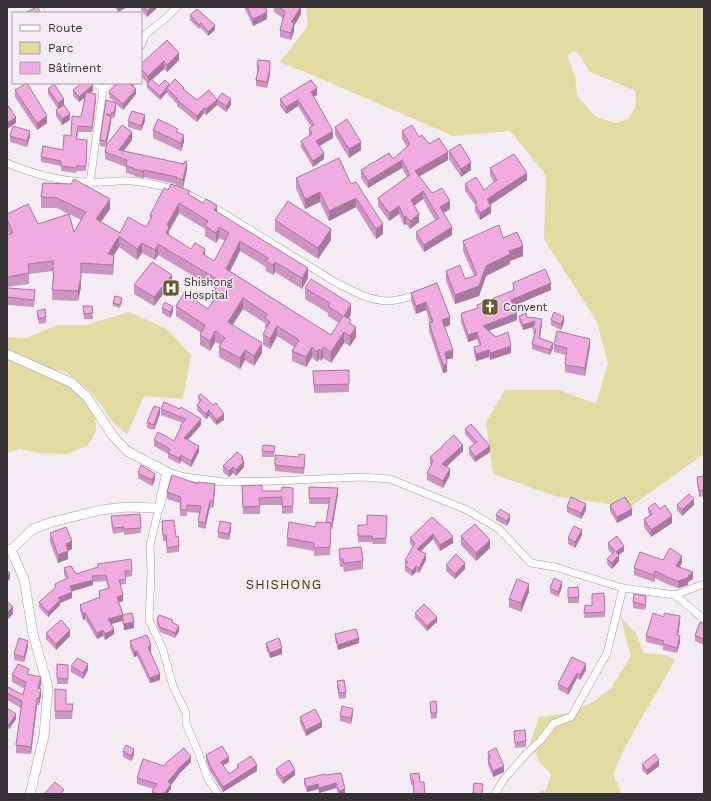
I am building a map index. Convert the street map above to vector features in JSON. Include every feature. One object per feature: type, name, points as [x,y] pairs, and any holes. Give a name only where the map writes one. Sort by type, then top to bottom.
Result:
[{"type":"street","points":[[142,43],[146,34],[166,18],[176,7]]},
{"type":"street","points":[[97,84],[103,90]]},
{"type":"street","points":[[90,182],[103,90],[109,84]]},
{"type":"street","points":[[7,163],[32,173],[64,179],[90,182],[132,181],[176,190],[210,205],[334,282],[372,299],[388,301],[401,299],[426,291]]},
{"type":"street","points":[[7,354],[72,383],[87,397],[113,436],[127,451],[167,472],[185,477],[224,482],[275,481],[362,476],[390,478],[467,510],[499,529],[531,563],[555,567],[622,588],[675,595],[704,584]]},
{"type":"street","points":[[167,472],[150,545],[151,573],[149,620],[162,647],[173,686],[186,713],[186,724],[208,779],[218,794]]},
{"type":"street","points":[[30,794],[44,736],[48,687],[33,634],[24,579],[9,549],[33,529],[52,522],[101,510],[126,507],[159,508]]},
{"type":"street","points":[[495,794],[504,779],[527,753],[540,742],[554,723],[571,718],[607,653],[622,588]]},
{"type":"street","points":[[675,595],[704,619]]},
{"type":"green space","points":[[306,7],[704,7],[704,454],[630,507],[555,496],[493,474],[486,422],[505,390],[559,390],[596,404],[608,363],[597,322],[544,239],[546,175],[510,131],[453,136],[280,62],[308,26]],"holes":[[[573,51],[578,53],[590,72],[636,91],[635,108],[628,119],[616,123],[596,117],[577,96],[575,76],[567,56]]]},
{"type":"green space","points":[[129,312],[167,329],[191,355],[183,399],[144,396],[127,434],[114,424],[88,389],[67,373],[58,370],[50,376],[75,388],[93,411],[96,423],[96,432],[87,446],[67,454],[39,453],[20,449],[7,453],[7,337],[27,338],[57,325],[86,325]]},
{"type":"green space","points":[[620,616],[636,634],[644,653],[666,655],[675,660],[625,747],[613,774],[622,794],[533,794],[546,790],[551,774],[540,763],[530,743],[539,717],[570,713],[593,702],[611,688],[631,656]]},
{"type":"building","points":[[37,7],[40,12],[27,12]]},
{"type":"building","points":[[144,7],[152,7],[147,11]]},
{"type":"building","points":[[247,7],[265,7],[267,12],[253,19]]},
{"type":"building","points":[[278,7],[301,7],[291,22],[294,23],[291,33],[280,30],[285,11]]},
{"type":"building","points":[[197,9],[215,25],[208,32],[201,23],[199,25],[190,15]]},
{"type":"building","points":[[167,40],[179,53],[167,65],[164,61],[148,76],[142,70],[142,63]]},
{"type":"building","points":[[258,60],[270,61],[267,82],[256,80],[259,66],[257,66]]},
{"type":"building","points":[[151,79],[159,86],[165,80],[169,84],[160,96],[147,84]]},
{"type":"building","points":[[175,79],[184,88],[183,89],[197,100],[209,90],[217,100],[206,109],[204,108],[197,116],[177,100],[178,99],[167,88]]},
{"type":"building","points":[[311,80],[317,88],[311,92],[333,131],[316,141],[324,153],[313,161],[301,141],[312,134],[309,128],[314,125],[298,100],[286,107],[280,99]]},
{"type":"building","points":[[28,84],[47,116],[37,123],[15,90]]},
{"type":"building","points":[[54,84],[64,99],[58,103],[48,89]]},
{"type":"building","points":[[81,84],[93,85],[79,97],[73,90]]},
{"type":"building","points":[[116,84],[130,84],[136,89],[123,104],[109,92]]},
{"type":"building","points":[[86,92],[96,94],[92,127],[78,126],[76,139],[87,140],[86,166],[77,166],[76,168],[61,166],[61,161],[41,157],[43,146],[63,150],[64,135],[71,136],[72,116],[81,117]]},
{"type":"building","points":[[222,93],[231,99],[226,106],[217,100]]},
{"type":"building","points":[[106,100],[116,103],[114,113],[112,112],[111,115],[106,114],[111,117],[106,141],[100,140]]},
{"type":"building","points":[[7,104],[16,117],[7,123]]},
{"type":"building","points":[[64,105],[70,114],[62,119],[56,110]]},
{"type":"building","points":[[132,111],[145,115],[141,126],[128,121]]},
{"type":"building","points":[[158,119],[178,129],[176,132],[184,135],[181,143],[153,130]]},
{"type":"building","points":[[347,119],[361,142],[349,149],[335,127]]},
{"type":"building","points":[[122,125],[132,132],[119,150],[184,164],[185,161],[187,162],[183,180],[176,178],[177,177],[134,169],[126,166],[127,160],[105,152],[107,144]]},
{"type":"building","points":[[412,125],[419,137],[422,135],[429,144],[439,138],[448,152],[415,171],[432,193],[442,188],[450,201],[440,207],[452,227],[424,245],[416,232],[439,218],[423,191],[411,200],[419,214],[410,221],[406,216],[404,217],[399,206],[389,213],[378,198],[410,175],[402,160],[368,181],[361,170],[389,153],[393,159],[410,144],[402,131]]},
{"type":"building","points":[[13,126],[30,131],[27,141],[10,136]]},
{"type":"building","points":[[460,144],[471,162],[461,169],[449,151]]},
{"type":"building","points":[[514,154],[527,173],[487,199],[491,206],[480,213],[475,203],[477,202],[465,184],[476,177],[484,190],[497,180],[490,168]]},
{"type":"building","points":[[339,158],[351,184],[356,182],[383,224],[376,229],[356,198],[329,211],[320,192],[305,199],[296,178]]},
{"type":"building","points":[[74,179],[110,199],[96,219],[120,233],[128,217],[146,227],[152,216],[150,215],[164,188],[168,190],[171,184],[190,191],[188,194],[203,203],[206,199],[217,206],[214,210],[308,268],[302,278],[275,262],[273,265],[266,261],[268,258],[240,241],[226,269],[331,335],[343,316],[328,306],[330,303],[305,288],[311,279],[351,304],[344,316],[351,320],[349,323],[356,327],[350,336],[344,332],[331,352],[323,347],[321,351],[319,349],[317,352],[312,347],[306,357],[292,351],[299,340],[277,326],[270,339],[263,334],[270,322],[265,318],[267,314],[243,298],[228,322],[262,343],[254,356],[245,350],[240,358],[219,347],[225,338],[215,331],[210,341],[200,335],[205,325],[176,306],[184,293],[208,309],[216,297],[212,295],[220,281],[158,244],[155,250],[142,243],[137,249],[119,236],[108,254],[114,255],[113,265],[81,263],[81,277],[78,291],[52,290],[54,274],[53,261],[28,264],[29,273],[7,277],[7,235],[13,233],[7,219],[7,214],[28,204],[38,224],[69,214],[74,232],[86,212],[57,198],[41,197],[43,183],[71,184]],"holes":[[[179,203],[208,221],[205,226],[216,233],[219,227],[229,233],[214,261],[203,254],[205,249],[195,243],[191,249],[166,233],[169,227],[167,225]]]},
{"type":"building","points":[[288,201],[331,229],[318,248],[275,220]]},
{"type":"building","points":[[499,225],[503,238],[517,232],[523,246],[509,251],[510,254],[486,266],[479,286],[455,295],[446,271],[460,265],[465,279],[477,275],[463,241]]},
{"type":"building","points":[[152,262],[172,275],[154,297],[134,285]]},
{"type":"building","points":[[545,269],[551,283],[511,300],[517,313],[483,326],[496,337],[508,332],[511,346],[490,353],[489,350],[476,354],[474,347],[481,345],[477,332],[468,335],[461,315],[462,313],[478,308],[477,305],[514,290],[513,283]]},
{"type":"building","points":[[437,283],[450,317],[442,320],[453,350],[445,352],[447,364],[443,365],[429,323],[433,322],[426,302],[416,306],[411,293]]},
{"type":"building","points":[[7,288],[35,290],[34,300],[7,297]]},
{"type":"building","points":[[115,296],[122,298],[120,305],[113,303]]},
{"type":"building","points":[[165,302],[173,307],[170,312],[162,308]]},
{"type":"building","points":[[83,306],[92,306],[93,313],[84,314]]},
{"type":"building","points":[[45,309],[46,317],[39,319],[37,311]]},
{"type":"building","points":[[554,312],[564,317],[561,324],[551,320]]},
{"type":"building","points":[[526,313],[527,317],[542,319],[539,338],[553,343],[550,350],[532,344],[536,329],[533,329],[535,321],[523,325],[519,316]]},
{"type":"building","points":[[557,331],[590,339],[585,368],[565,365],[567,348],[554,345]]},
{"type":"building","points":[[349,370],[349,384],[314,385],[313,371]]},
{"type":"building","points":[[201,394],[213,405],[216,403],[224,414],[216,420],[209,410],[206,414],[197,405],[201,400],[198,396]]},
{"type":"building","points":[[164,402],[180,409],[181,407],[201,419],[184,438],[199,446],[191,461],[181,455],[179,458],[168,453],[170,449],[154,440],[158,432],[174,441],[181,427],[180,426],[186,419],[161,409]]},
{"type":"building","points":[[154,406],[160,408],[154,425],[147,422]]},
{"type":"building","points":[[471,424],[490,446],[475,457],[469,448],[477,442],[465,429]]},
{"type":"building","points":[[454,435],[463,445],[442,464],[450,469],[443,481],[427,473],[433,461],[430,457]]},
{"type":"building","points":[[263,445],[275,446],[274,452],[262,451]]},
{"type":"building","points":[[237,452],[243,457],[241,459],[244,461],[236,470],[233,467],[229,471],[223,466]]},
{"type":"building","points":[[299,454],[305,455],[304,468],[275,465],[275,455],[299,457]]},
{"type":"building","points":[[141,465],[155,474],[152,480],[138,473]]},
{"type":"building","points":[[172,475],[198,484],[198,482],[215,484],[213,501],[210,501],[205,523],[198,521],[201,506],[187,505],[187,510],[180,509],[181,497],[167,492]]},
{"type":"building","points":[[704,476],[704,490],[699,491],[697,477]]},
{"type":"building","points":[[262,485],[262,491],[282,491],[282,487],[293,488],[293,506],[282,507],[282,497],[259,498],[260,506],[243,507],[242,486]]},
{"type":"building","points":[[309,487],[338,488],[332,523],[326,522],[330,498],[309,498]]},
{"type":"building","points":[[689,494],[694,499],[682,510],[677,505]]},
{"type":"building","points":[[571,497],[586,504],[581,513],[567,507]]},
{"type":"building","points":[[625,497],[632,509],[617,517],[610,505]]},
{"type":"building","points":[[655,503],[660,509],[665,505],[672,516],[651,530],[644,519],[652,514],[648,508]]},
{"type":"building","points":[[500,509],[510,515],[507,521],[496,515]]},
{"type":"building","points":[[140,514],[141,528],[113,528],[111,516]]},
{"type":"building","points":[[367,515],[387,516],[386,538],[372,539],[372,536],[358,536],[358,525],[367,525]]},
{"type":"building","points":[[432,517],[453,537],[440,545],[433,534],[417,549],[426,554],[419,568],[416,566],[412,571],[405,565],[408,562],[405,560],[415,543],[410,538]]},
{"type":"building","points":[[174,520],[176,537],[178,536],[179,546],[167,548],[166,535],[163,535],[162,521]]},
{"type":"building","points":[[220,521],[231,523],[229,534],[218,532]]},
{"type":"building","points":[[289,522],[316,527],[316,522],[331,523],[330,547],[314,548],[314,543],[287,538]]},
{"type":"building","points":[[475,524],[490,540],[476,553],[461,536]]},
{"type":"building","points":[[574,526],[582,530],[575,542],[568,538]]},
{"type":"building","points":[[66,527],[72,541],[66,544],[68,551],[58,555],[50,533]]},
{"type":"building","points":[[617,536],[624,546],[616,552],[619,555],[612,563],[607,559],[615,551],[608,543]]},
{"type":"building","points":[[361,547],[363,561],[344,563],[343,559],[340,559],[339,549]]},
{"type":"building","points":[[670,548],[682,556],[676,566],[693,572],[688,576],[688,578],[678,581],[655,571],[654,575],[634,568],[640,552],[663,560]]},
{"type":"building","points":[[456,554],[465,563],[455,574],[446,565]]},
{"type":"building","points":[[131,559],[132,571],[125,571],[126,579],[119,580],[123,595],[117,597],[123,615],[108,619],[114,629],[105,634],[103,630],[97,633],[85,613],[83,614],[80,605],[100,597],[99,591],[109,588],[106,575],[92,576],[93,580],[70,586],[72,592],[58,598],[60,600],[48,612],[39,602],[56,587],[55,584],[68,578],[64,568],[71,566],[76,574],[98,567],[98,564]]},
{"type":"building","points":[[554,578],[562,582],[558,592],[550,588]]},
{"type":"building","points":[[517,579],[529,584],[521,603],[509,599]]},
{"type":"building","points":[[578,587],[579,597],[568,598],[568,588]]},
{"type":"building","points":[[604,593],[605,612],[584,613],[585,605],[592,606],[592,594]]},
{"type":"building","points":[[634,594],[646,596],[645,605],[633,602]]},
{"type":"building","points":[[7,601],[13,607],[7,613]]},
{"type":"building","points":[[424,604],[437,617],[427,626],[415,613]]},
{"type":"building","points":[[132,613],[134,622],[124,624],[122,615]]},
{"type":"building","points":[[653,613],[664,617],[664,613],[680,616],[677,635],[680,636],[677,648],[663,644],[664,641],[646,636]]},
{"type":"building","points":[[159,615],[173,620],[172,622],[179,626],[175,633],[160,627],[157,620]]},
{"type":"building","points":[[61,620],[70,630],[56,644],[46,633]]},
{"type":"building","points":[[700,622],[704,624],[704,639],[695,636]]},
{"type":"building","points":[[356,629],[359,638],[338,645],[335,634]]},
{"type":"building","points":[[147,635],[151,645],[148,647],[160,674],[150,678],[137,651],[134,652],[130,641]]},
{"type":"building","points":[[19,638],[28,641],[24,657],[14,654]]},
{"type":"building","points":[[279,638],[282,648],[270,653],[266,643]]},
{"type":"building","points":[[572,657],[586,664],[580,675],[577,673],[568,689],[558,684]]},
{"type":"building","points":[[77,658],[88,664],[83,673],[71,666]]},
{"type":"building","points":[[18,664],[29,669],[27,674],[41,677],[38,688],[41,689],[39,698],[37,698],[31,747],[16,745],[22,701],[7,693],[8,687],[23,695],[26,682],[12,675]]},
{"type":"building","points":[[57,664],[68,665],[68,679],[57,678]]},
{"type":"building","points":[[344,680],[346,692],[339,693],[337,681]]},
{"type":"building","points":[[55,689],[66,690],[66,704],[73,704],[72,711],[55,711]]},
{"type":"building","points":[[436,701],[437,713],[431,713],[430,702]]},
{"type":"building","points":[[342,706],[353,709],[351,718],[340,716]]},
{"type":"building","points":[[7,708],[16,714],[9,725],[7,724]]},
{"type":"building","points":[[315,709],[322,722],[306,730],[300,717]]},
{"type":"building","points":[[525,730],[526,741],[515,743],[514,731]]},
{"type":"building","points":[[126,745],[134,749],[131,756],[123,751]]},
{"type":"building","points":[[222,746],[229,757],[221,762],[229,774],[239,767],[237,765],[251,756],[257,765],[223,787],[210,766],[206,755]]},
{"type":"building","points":[[184,748],[191,757],[180,767],[168,782],[171,784],[164,794],[156,794],[152,791],[157,784],[137,778],[143,759],[164,766]]},
{"type":"building","points":[[496,748],[504,766],[493,771],[488,759],[490,758],[488,752]]},
{"type":"building","points":[[655,754],[659,760],[647,770],[642,764]]},
{"type":"building","points":[[289,760],[295,770],[283,778],[276,769]]},
{"type":"building","points":[[341,773],[345,789],[339,791],[336,783],[319,788],[318,784],[307,787],[304,779],[325,774]]},
{"type":"building","points":[[419,773],[420,782],[424,782],[425,794],[414,794],[413,780],[411,780],[410,774]]},
{"type":"building","points":[[55,782],[64,790],[61,793],[62,794],[44,794]]},
{"type":"building","points":[[474,783],[483,784],[482,794],[473,793]]},
{"type":"place","name":"Shishong Hospital","points":[[171,288]]},
{"type":"place","name":"Convent","points":[[490,307]]},
{"type":"district","name":"SHISHONG","points":[[284,584]]}]
